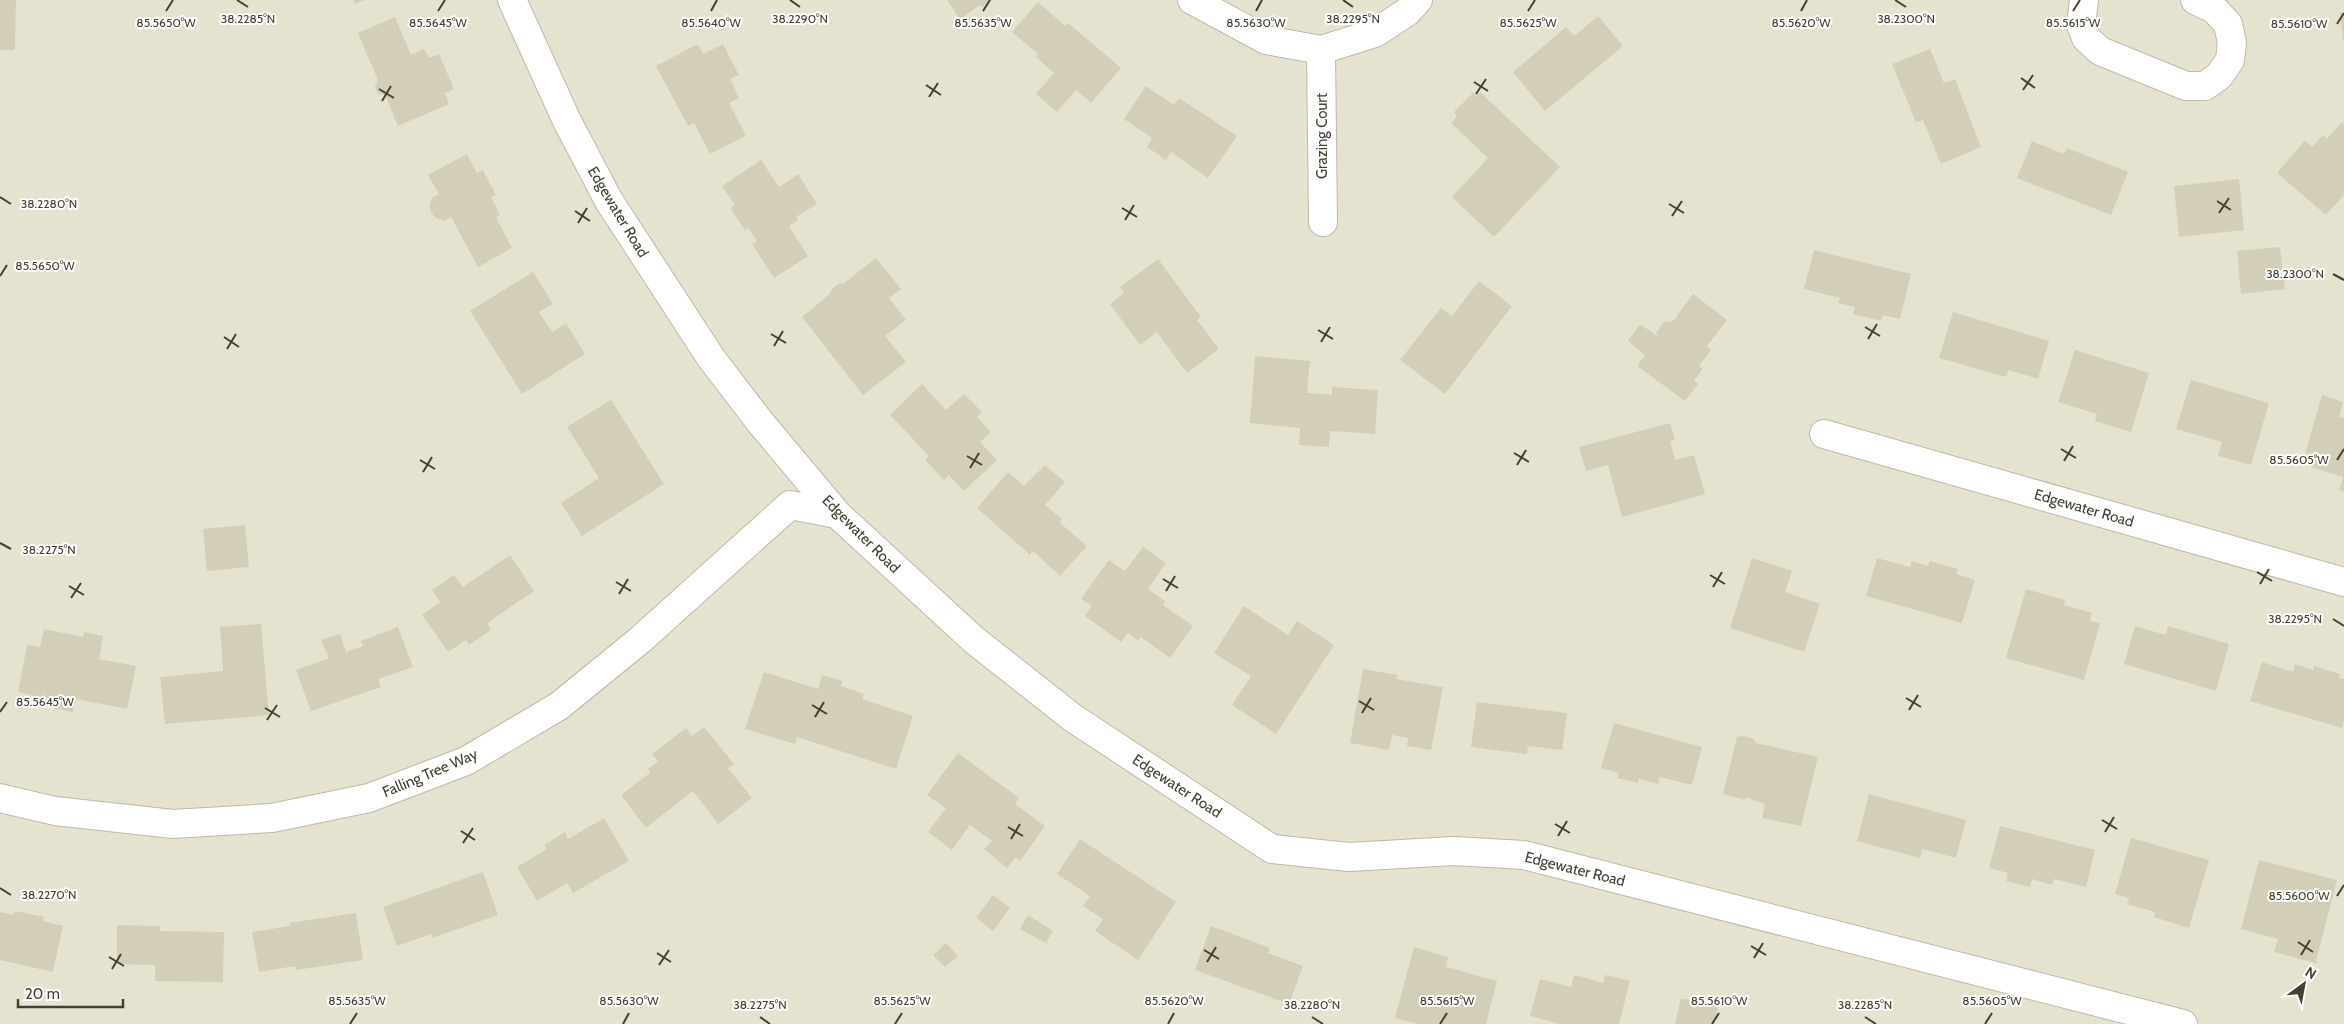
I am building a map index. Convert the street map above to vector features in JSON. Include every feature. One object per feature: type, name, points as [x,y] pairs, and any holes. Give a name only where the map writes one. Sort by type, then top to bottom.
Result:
[{"type":"street","name":"Edgewater Road","points":[[512,0],[568,122],[609,201],[711,358],[760,422],[837,514],[974,640],[1073,718],[1272,849],[1349,857],[1454,851],[1524,855],[2183,1024]]},
{"type":"street","points":[[1192,0],[1266,40],[1321,50],[1375,33],[1407,12],[1418,0]]},
{"type":"street","points":[[2084,0],[2081,25],[2086,38],[2100,51],[2186,86],[2205,86],[2219,76],[2230,60],[2232,43],[2228,24],[2214,9],[2195,0]]},
{"type":"street","name":"Grazing Court","points":[[1321,50],[1323,222]]},
{"type":"street","name":"Edgewater Road","points":[[1824,434],[2344,582]]},
{"type":"street","name":"Falling Tree Way","points":[[0,798],[55,811],[173,824],[272,818],[369,798],[466,761],[559,706],[640,640],[790,505],[837,514]]},
{"type":"shaded area","points":[[0,0],[2344,0],[2344,1024],[0,1024]]},
{"type":"building","points":[[0,0],[16,0],[15,50],[0,50]]},
{"type":"building","points":[[353,0],[364,0],[355,4]]},
{"type":"building","points":[[947,0],[993,0],[982,7],[980,5],[960,19]]},
{"type":"building","points":[[1038,2],[1065,26],[1068,23],[1121,68],[1091,103],[1076,90],[1057,112],[1036,94],[1054,73],[1036,57],[1038,54],[1012,32]]},
{"type":"building","points":[[2340,13],[2344,13],[2344,40],[2343,40]]},
{"type":"building","points":[[1598,16],[1623,46],[1545,111],[1513,72],[1566,27],[1574,36]]},
{"type":"building","points":[[395,17],[411,55],[424,49],[429,58],[439,54],[454,89],[445,93],[449,104],[398,126],[385,95],[378,94],[375,87],[378,80],[358,33]]},
{"type":"building","points":[[698,44],[703,54],[723,44],[739,75],[730,79],[739,98],[729,103],[746,136],[710,154],[694,123],[688,126],[656,66]]},
{"type":"building","points":[[1930,49],[1944,83],[1955,79],[1981,147],[1941,164],[1923,120],[1916,122],[1892,64]]},
{"type":"building","points":[[1146,86],[1174,105],[1179,98],[1237,136],[1208,178],[1171,152],[1166,160],[1147,147],[1152,138],[1124,119]]},
{"type":"building","points":[[1480,92],[1560,167],[1494,237],[1452,197],[1488,158],[1451,123],[1457,117],[1454,112],[1473,93],[1476,96]]},
{"type":"building","points":[[2342,122],[2344,124],[2344,195],[2326,215],[2277,173],[2305,140],[2312,147],[2323,135],[2327,139]]},
{"type":"building","points":[[2032,141],[2064,154],[2067,148],[2128,172],[2111,215],[2017,178]]},
{"type":"building","points":[[467,154],[477,173],[483,170],[496,195],[491,197],[500,215],[496,217],[512,248],[478,267],[451,217],[444,221],[434,217],[429,207],[432,198],[439,194],[428,175]]},
{"type":"building","points":[[761,160],[779,187],[798,174],[817,204],[796,217],[798,220],[789,226],[808,256],[774,278],[752,244],[757,241],[748,228],[745,230],[730,208],[735,205],[722,186]]},
{"type":"building","points":[[2239,179],[2244,230],[2179,237],[2174,186]]},
{"type":"building","points":[[2280,247],[2285,289],[2241,294],[2237,251]]},
{"type":"building","points":[[1814,250],[1911,274],[1900,319],[1883,315],[1881,321],[1853,314],[1855,307],[1838,303],[1840,298],[1804,289]]},
{"type":"building","points":[[876,258],[901,289],[889,298],[906,320],[885,336],[906,362],[863,395],[802,317],[830,294],[832,289],[838,284],[844,283]]},
{"type":"building","points":[[1158,259],[1201,317],[1197,320],[1219,349],[1187,373],[1157,332],[1140,345],[1110,304],[1124,293],[1120,287]]},
{"type":"building","points":[[533,272],[553,304],[539,312],[552,332],[566,323],[585,354],[522,394],[470,311]]},
{"type":"building","points":[[1479,281],[1512,306],[1445,394],[1400,360],[1441,308],[1452,316]]},
{"type":"building","points":[[1693,294],[1727,320],[1707,346],[1711,350],[1699,366],[1703,369],[1694,380],[1698,384],[1685,401],[1637,366],[1645,355],[1628,341],[1640,324],[1657,336],[1656,333],[1664,322],[1673,321]]},
{"type":"building","points":[[1953,312],[2049,341],[2038,379],[2009,370],[2006,377],[1939,358]]},
{"type":"building","points":[[2075,350],[2149,373],[2131,432],[2095,421],[2097,414],[2058,402]]},
{"type":"building","points":[[1255,356],[1310,361],[1307,393],[1332,395],[1332,387],[1378,390],[1375,434],[1330,431],[1329,447],[1299,445],[1300,428],[1250,423]]},
{"type":"building","points":[[2191,380],[2269,403],[2251,465],[2218,456],[2222,442],[2176,429]]},
{"type":"building","points":[[922,384],[946,410],[964,394],[982,412],[977,417],[991,432],[980,442],[997,460],[964,491],[949,475],[944,480],[925,460],[929,456],[890,415]]},
{"type":"building","points":[[2322,395],[2343,402],[2339,417],[2344,418],[2344,492],[2339,490],[2343,477],[2302,464]]},
{"type":"building","points":[[611,400],[664,484],[582,536],[561,503],[599,478],[567,427]]},
{"type":"building","points":[[1670,423],[1675,440],[1670,441],[1675,460],[1694,455],[1705,494],[1622,517],[1608,465],[1586,471],[1579,447]]},
{"type":"building","points":[[1045,465],[1065,482],[1045,505],[1062,519],[1059,522],[1087,546],[1060,576],[1033,551],[1030,555],[977,508],[1008,472],[1024,486]]},
{"type":"building","points":[[245,525],[249,567],[207,571],[203,529]]},
{"type":"building","points":[[1143,547],[1166,563],[1148,589],[1165,601],[1163,605],[1193,626],[1170,658],[1141,637],[1138,641],[1128,633],[1121,642],[1085,616],[1092,606],[1081,599],[1109,560],[1125,571]]},
{"type":"building","points":[[510,555],[534,591],[487,623],[491,630],[469,645],[466,640],[448,652],[422,615],[440,602],[432,590],[454,575],[463,587]]},
{"type":"building","points":[[1752,558],[1792,571],[1785,592],[1820,604],[1804,652],[1730,628]]},
{"type":"building","points":[[1877,558],[1910,567],[1912,561],[1928,566],[1930,561],[1958,569],[1956,574],[1975,580],[1962,623],[1866,596]]},
{"type":"building","points":[[2026,589],[2065,600],[2064,605],[2092,613],[2090,621],[2100,623],[2084,680],[2006,658]]},
{"type":"building","points":[[1244,606],[1288,635],[1297,621],[1334,645],[1276,734],[1232,705],[1251,676],[1214,653]]},
{"type":"building","points":[[261,624],[269,715],[165,724],[160,677],[223,671],[220,627]]},
{"type":"building","points":[[2135,626],[2166,635],[2168,626],[2229,644],[2216,691],[2124,664]]},
{"type":"building","points":[[398,627],[413,667],[378,679],[381,687],[311,711],[296,670],[329,658],[321,640],[340,634],[346,652],[363,646],[361,641]]},
{"type":"building","points":[[44,629],[83,637],[84,632],[103,636],[99,659],[136,666],[127,709],[76,699],[73,712],[34,704],[36,696],[18,692],[27,645],[40,647]]},
{"type":"building","points":[[2262,662],[2293,672],[2295,664],[2313,670],[2314,666],[2340,674],[2339,678],[2344,679],[2344,722],[2342,728],[2250,701]]},
{"type":"building","points":[[1363,669],[1397,675],[1396,679],[1443,687],[1431,750],[1407,746],[1408,738],[1392,735],[1389,750],[1350,743]]},
{"type":"building","points":[[764,672],[818,689],[822,675],[843,681],[841,686],[864,694],[862,699],[913,716],[896,769],[797,737],[795,744],[745,729]]},
{"type":"building","points":[[1477,702],[1567,713],[1562,750],[1528,746],[1527,754],[1471,747]]},
{"type":"building","points":[[1614,723],[1702,747],[1692,785],[1660,777],[1658,784],[1639,779],[1638,783],[1617,778],[1619,773],[1601,768]]},
{"type":"building","points":[[704,727],[734,764],[728,768],[752,798],[718,824],[693,791],[646,828],[621,795],[651,772],[648,769],[658,761],[652,754],[686,728],[692,736]]},
{"type":"building","points":[[1744,736],[1754,739],[1756,743],[1818,757],[1801,826],[1762,818],[1765,804],[1745,797],[1745,800],[1723,794],[1737,737]]},
{"type":"building","points":[[958,753],[1019,798],[1015,804],[1045,826],[1020,861],[1015,858],[1007,868],[984,849],[992,841],[970,825],[952,850],[928,832],[946,808],[927,795]]},
{"type":"building","points":[[1869,794],[1966,820],[1956,858],[1922,849],[1920,858],[1857,841]]},
{"type":"building","points":[[604,818],[629,861],[573,893],[567,883],[537,901],[517,867],[547,849],[544,845],[565,832],[568,839]]},
{"type":"building","points":[[2000,826],[2095,850],[2086,887],[2054,879],[2052,885],[2032,879],[2030,887],[2006,881],[2008,873],[1989,868]]},
{"type":"building","points":[[2131,838],[2209,860],[2189,928],[2154,917],[2155,912],[2127,904],[2129,898],[2115,894]]},
{"type":"building","points":[[1080,839],[1176,902],[1138,960],[1095,931],[1103,919],[1083,906],[1090,896],[1057,874]]},
{"type":"building","points":[[2259,860],[2337,880],[2316,961],[2318,964],[2274,952],[2278,939],[2241,929]]},
{"type":"building","points":[[483,872],[498,915],[432,938],[431,934],[397,946],[383,907]]},
{"type":"building","points":[[993,895],[1010,908],[993,931],[976,918]]},
{"type":"building","points":[[15,911],[44,917],[43,921],[63,926],[53,972],[0,960],[0,912],[14,915]]},
{"type":"building","points":[[356,913],[363,960],[296,970],[295,966],[259,972],[252,932],[290,926],[289,923]]},
{"type":"building","points":[[1028,915],[1053,931],[1046,943],[1020,929]]},
{"type":"building","points":[[117,925],[160,926],[160,931],[224,932],[223,982],[155,981],[155,965],[117,964]]},
{"type":"building","points":[[1211,926],[1270,948],[1268,953],[1303,966],[1289,1004],[1195,970]]},
{"type":"building","points":[[946,943],[958,956],[945,967],[933,955]]},
{"type":"building","points":[[1414,947],[1448,957],[1446,967],[1497,981],[1486,1024],[1418,1024],[1395,1018]]},
{"type":"building","points":[[1574,975],[1603,983],[1605,975],[1630,981],[1619,1024],[1560,1024],[1530,1016],[1540,979],[1571,987]]},
{"type":"building","points":[[1681,998],[1718,1007],[1714,1024],[1675,1024]]}]
